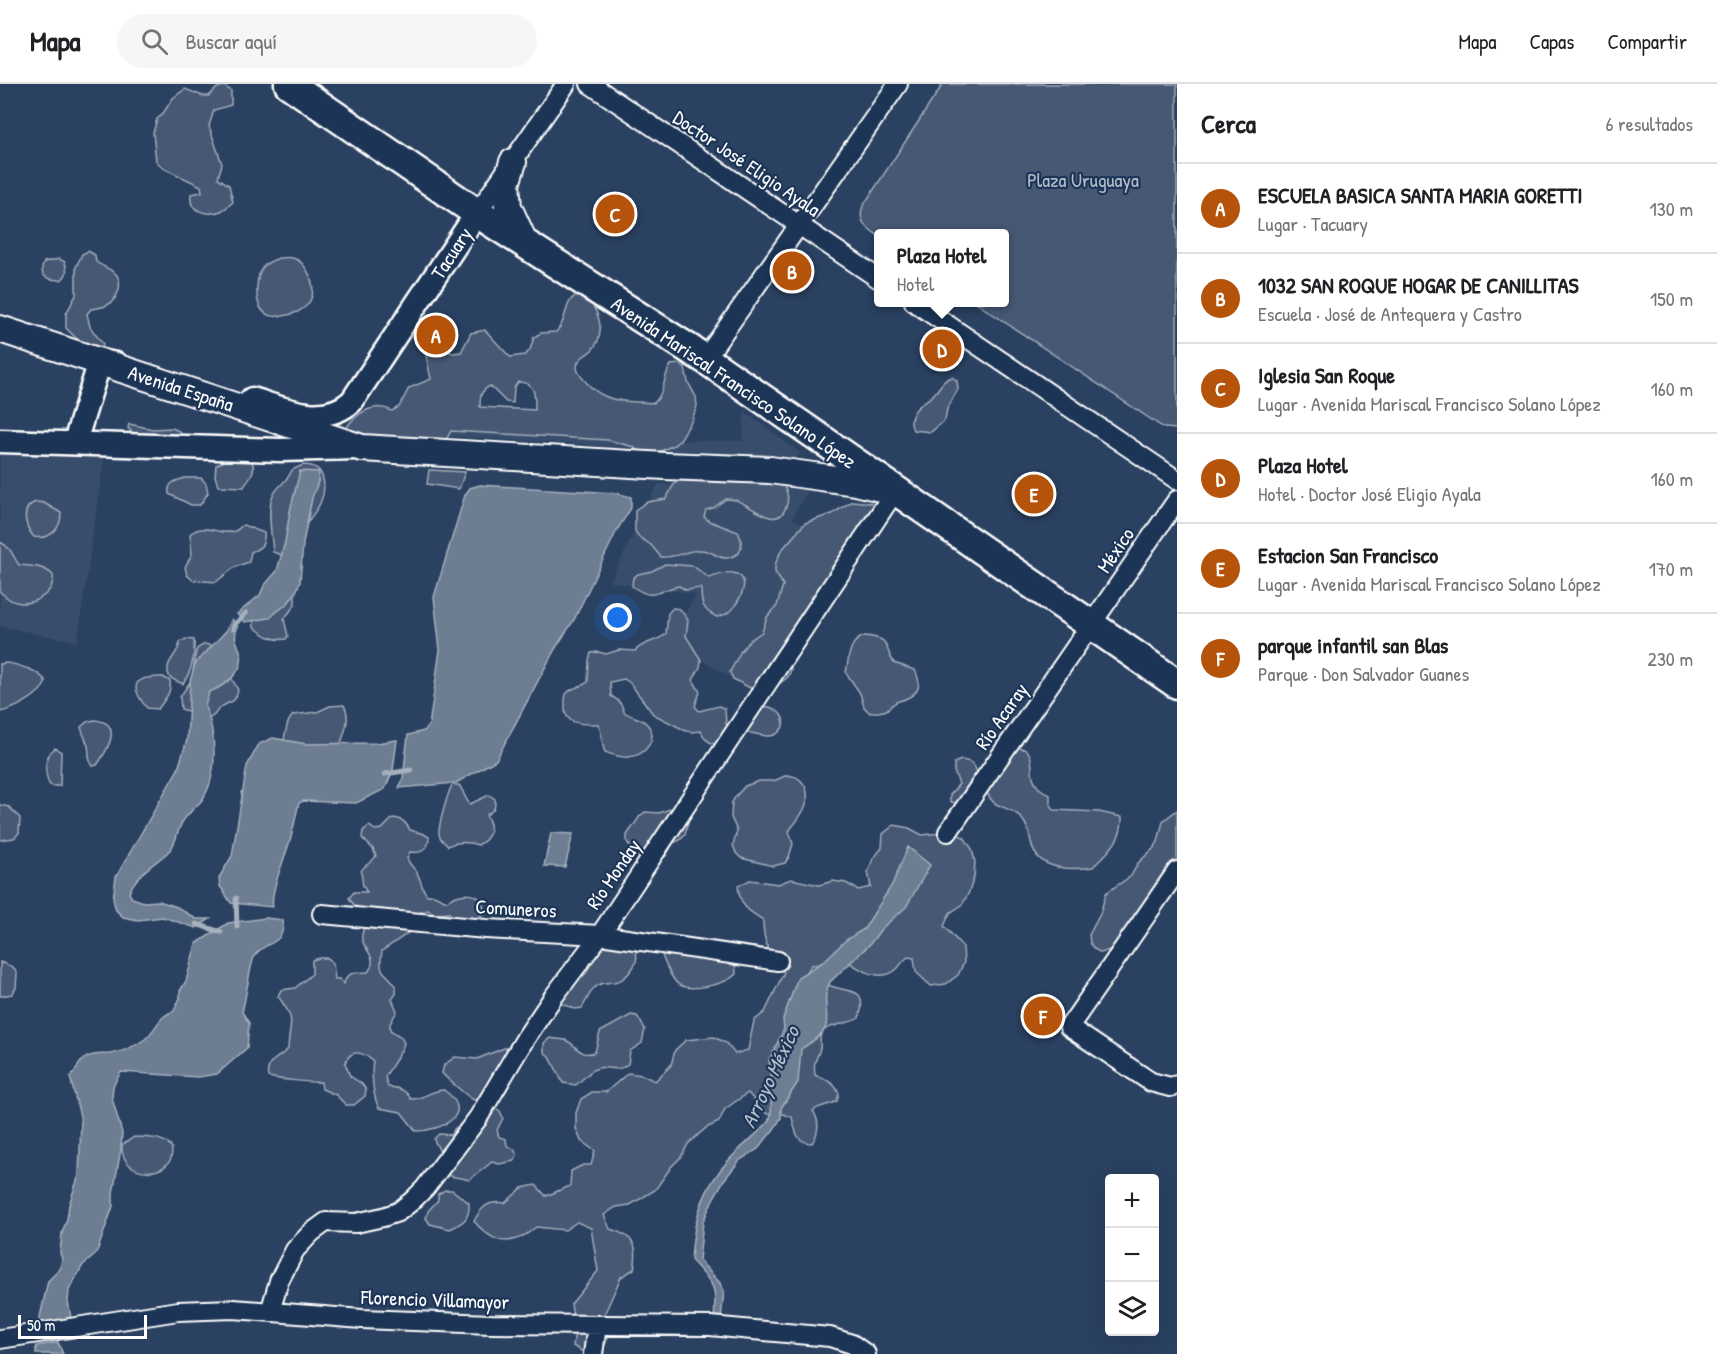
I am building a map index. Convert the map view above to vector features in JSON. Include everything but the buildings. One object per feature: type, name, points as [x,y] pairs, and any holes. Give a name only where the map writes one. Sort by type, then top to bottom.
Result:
[{"type":"highway","name":"Avenida Mariscal Francisco Solano López","points":[[289,84],[477,213],[705,359],[895,491],[1093,622],[1177,684]]},
{"type":"main road","points":[[513,162],[506,184],[508,207],[525,243]]},
{"type":"main road","name":"Avenida España","points":[[0,329],[362,448],[770,470],[856,482],[895,491]]},
{"type":"street","name":"Tacuary","points":[[100,361],[164,372],[296,412],[316,415],[343,410],[352,401],[566,84]]},
{"type":"street","name":"Doctor José Eligio Ayala","points":[[590,84],[874,276]]},
{"type":"street","points":[[705,359],[898,84]]},
{"type":"street","points":[[920,307],[1177,480]]},
{"type":"street","points":[[75,442],[100,361]]},
{"type":"street","points":[[0,441],[280,450],[362,448]]},
{"type":"street","name":"Río Monday","points":[[270,1312],[279,1281],[295,1250],[311,1233],[326,1222],[356,1223],[398,1212],[412,1201],[443,1165],[478,1119],[525,1039],[600,935],[895,491]]},
{"type":"street","name":"México","points":[[1093,622],[1177,500]]},
{"type":"street","name":"Río Acaray","points":[[948,832],[1093,622]]},
{"type":"street","points":[[1177,871],[1069,1027],[1151,1082],[1170,1087],[1177,1085]]},
{"type":"street","name":"Comuneros","points":[[322,914],[486,929],[600,935],[778,961]]},
{"type":"street","name":"Florencio Villamayor","points":[[0,1339],[178,1311],[233,1309],[491,1324],[716,1327],[830,1337],[852,1344],[866,1354]]},
{"type":"street","points":[[593,1354],[597,1326]]},
{"type":"shaded area","points":[[438,405],[660,414],[660,441],[743,441],[744,411],[800,453],[797,458],[414,434]]},
{"type":"shaded area","points":[[0,451],[105,452],[77,642],[0,626]]},
{"type":"shaded area","points":[[300,471],[319,472],[303,543],[300,582],[288,603],[269,618],[245,622],[237,614],[260,595],[264,586],[277,571]]},
{"type":"shaded area","points":[[658,484],[808,490],[792,518],[835,545],[744,686],[671,640],[696,594],[610,582]]},
{"type":"shaded area","points":[[480,485],[616,493],[631,497],[631,508],[617,530],[574,620],[555,649],[496,760],[456,783],[399,788],[403,778],[408,735],[424,731],[429,726],[440,650],[434,597],[465,495],[470,488]]},
{"type":"shaded area","points":[[232,619],[238,627],[236,637],[241,661],[240,667],[232,678],[209,692],[205,706],[212,729],[214,754],[211,779],[207,790],[202,800],[183,821],[170,850],[141,874],[129,893],[132,898],[144,902],[159,901],[177,907],[196,919],[210,919],[196,928],[163,917],[138,920],[123,917],[116,910],[113,899],[116,877],[178,769],[187,740],[190,681],[195,664],[226,631]]},
{"type":"shaded area","points":[[273,738],[306,744],[377,743],[397,740],[393,770],[385,789],[356,803],[303,801],[299,803],[276,883],[273,907],[231,903],[220,886],[219,878],[232,856],[247,766],[259,744]]},
{"type":"shaded area","points":[[551,833],[573,834],[565,867],[544,866]]},
{"type":"shaded area","points":[[908,847],[930,865],[906,907],[881,929],[870,944],[830,982],[826,993],[825,1029],[801,1049],[798,1082],[781,1108],[781,1118],[758,1149],[740,1160],[724,1180],[703,1222],[699,1260],[720,1283],[724,1291],[721,1319],[714,1319],[714,1291],[705,1275],[691,1260],[695,1225],[706,1192],[724,1165],[768,1122],[771,1115],[772,1081],[769,1060],[784,1029],[783,1019],[798,977],[823,962],[846,940],[864,929],[892,885]]},
{"type":"shaded area","points":[[266,918],[283,920],[283,928],[278,939],[260,950],[253,959],[242,1012],[249,1023],[247,1048],[217,1074],[198,1077],[121,1072],[113,1086],[112,1098],[122,1133],[113,1206],[98,1249],[94,1256],[83,1265],[69,1290],[71,1318],[66,1323],[38,1326],[48,1281],[60,1269],[62,1233],[79,1175],[81,1120],[70,1077],[87,1057],[120,1052],[141,1042],[164,1016],[174,1011],[180,998],[180,991],[186,981],[196,944],[228,923]]},
{"type":"shaded area","points":[[58,1342],[63,1354],[36,1354],[36,1346]]},
{"type":"green space","name":"Plaza Uruguaya","points":[[943,84],[1177,84],[1177,429],[1164,428],[982,307],[1009,307],[1009,229],[874,229],[874,232],[862,220],[863,206]]},
{"type":"green space","points":[[224,86],[231,91],[231,105],[214,110],[209,126],[222,164],[218,178],[229,185],[233,202],[221,211],[205,213],[195,209],[191,200],[191,194],[202,192],[201,186],[163,168],[156,161],[153,133],[157,119],[173,98],[185,89],[209,96],[217,88]]},
{"type":"green space","points":[[88,251],[95,255],[96,262],[116,274],[119,283],[118,292],[113,301],[103,307],[91,309],[87,314],[90,327],[103,344],[100,350],[86,348],[66,328],[66,314],[76,295],[76,267],[82,254]]},
{"type":"green space","points":[[279,258],[293,258],[303,264],[310,276],[313,289],[310,301],[298,312],[273,316],[267,315],[260,307],[257,287],[263,267],[268,262]]},
{"type":"green space","points":[[59,259],[65,262],[65,276],[61,280],[45,277],[42,271],[44,262]]},
{"type":"green space","points":[[581,293],[587,298],[599,320],[597,343],[577,364],[579,373],[593,389],[617,400],[654,403],[658,399],[671,365],[679,364],[685,368],[697,406],[692,420],[680,440],[674,445],[661,451],[639,453],[634,447],[608,440],[451,431],[447,438],[438,445],[348,435],[347,427],[361,413],[373,408],[386,408],[392,411],[399,407],[409,388],[431,379],[425,351],[430,346],[453,353],[461,352],[471,333],[485,330],[510,357],[525,355],[530,350],[534,337],[541,333],[556,332],[563,322],[568,305],[575,296]],"holes":[[[518,382],[524,383],[533,390],[535,410],[480,407],[481,395],[490,386],[506,402],[513,403],[514,388]]]},
{"type":"green space","points":[[952,377],[957,381],[958,389],[947,409],[945,420],[931,432],[913,430],[911,419],[915,410],[932,396],[945,380]]},
{"type":"green space","points":[[129,424],[153,429],[172,428],[179,431],[181,438],[145,437],[132,432],[128,428]]},
{"type":"green space","points":[[249,458],[253,469],[244,487],[218,486],[215,476],[216,465],[227,460]]},
{"type":"green space","points":[[303,465],[313,467],[320,472],[323,479],[323,495],[318,508],[284,556],[273,552],[271,503],[274,494],[292,470]]},
{"type":"green space","points":[[429,470],[465,472],[459,489],[427,484]]},
{"type":"green space","points":[[691,477],[783,484],[788,498],[787,504],[782,514],[771,517],[737,500],[726,499],[706,510],[704,517],[738,532],[742,542],[739,553],[732,557],[722,558],[705,550],[699,550],[661,557],[635,531],[635,510],[647,502],[666,499],[675,484]]},
{"type":"green space","points":[[185,478],[201,478],[206,483],[208,493],[200,505],[191,505],[169,494],[171,484]]},
{"type":"green space","points":[[852,501],[881,504],[885,522],[881,529],[813,598],[815,612],[792,656],[788,677],[775,687],[752,689],[733,679],[730,672],[741,651],[750,640],[762,632],[767,617],[777,606],[783,585],[775,572],[775,565],[781,551],[805,523],[832,514]]},
{"type":"green space","points":[[37,502],[44,503],[61,513],[57,528],[45,537],[34,537],[26,522],[28,508]]},
{"type":"green space","points":[[243,525],[264,533],[263,543],[251,552],[249,562],[235,567],[216,582],[193,580],[187,575],[185,567],[192,554],[190,534],[201,529],[236,531]]},
{"type":"green space","points":[[0,542],[9,549],[19,565],[41,568],[53,575],[53,582],[47,593],[36,600],[23,603],[11,601],[0,592]]},
{"type":"green space","points":[[665,564],[693,566],[709,578],[727,573],[739,575],[743,580],[743,590],[734,607],[724,615],[717,617],[703,606],[701,588],[686,590],[679,586],[656,594],[646,594],[632,586],[633,578],[638,574],[652,571]]},
{"type":"green space","points":[[292,592],[295,595],[295,605],[284,619],[288,636],[286,639],[269,637],[254,627],[253,617]]},
{"type":"green space","points":[[673,608],[680,609],[688,620],[686,636],[701,660],[693,680],[700,692],[695,706],[699,711],[719,706],[725,709],[726,724],[733,725],[750,712],[766,706],[776,710],[783,718],[783,727],[779,732],[770,736],[742,733],[716,745],[707,740],[701,731],[686,731],[653,714],[630,683],[624,679],[610,682],[611,696],[620,702],[624,712],[644,721],[650,729],[651,740],[641,753],[626,757],[605,752],[598,724],[576,723],[568,718],[565,696],[571,690],[588,682],[591,653],[635,651],[642,645],[662,637],[666,634],[668,613]]},
{"type":"green space","points":[[865,636],[883,641],[894,663],[915,670],[918,677],[918,687],[914,694],[884,711],[870,713],[864,707],[860,693],[846,673],[852,646],[859,638]]},
{"type":"green space","points":[[186,639],[194,640],[194,652],[191,669],[183,684],[170,678],[168,668],[180,642]]},
{"type":"green space","points":[[205,644],[226,651],[231,677],[238,690],[234,700],[209,718],[181,709],[180,697],[192,679],[196,651]]},
{"type":"green space","points":[[8,663],[34,672],[46,682],[26,701],[0,712],[0,664]]},
{"type":"green space","points":[[163,677],[170,681],[167,696],[158,709],[147,708],[137,693],[137,684],[146,678]]},
{"type":"green space","points":[[344,705],[347,719],[341,743],[345,750],[243,801],[241,792],[261,776],[276,758],[293,715]]},
{"type":"green space","points":[[94,720],[109,726],[111,738],[97,765],[93,766],[81,727]]},
{"type":"green space","points":[[1013,747],[1028,751],[1032,761],[1034,781],[1038,787],[1050,795],[1050,803],[1054,810],[1099,812],[1122,817],[1117,839],[1093,867],[1058,867],[1042,860],[1032,846],[1023,820],[992,801],[986,789]]},
{"type":"green space","points":[[55,748],[61,752],[60,786],[49,784],[46,774],[48,755]]},
{"type":"green space","points":[[961,760],[975,766],[977,772],[965,804],[950,802],[950,795],[959,784],[954,771],[954,763]]},
{"type":"green space","points":[[787,775],[801,781],[807,796],[805,808],[789,831],[793,844],[789,857],[785,863],[773,866],[741,858],[733,845],[737,831],[731,817],[732,802],[745,786],[759,781],[774,781]]},
{"type":"green space","points":[[452,785],[459,785],[470,804],[489,795],[495,799],[494,809],[486,815],[490,824],[490,832],[486,839],[478,845],[463,842],[448,846],[440,838],[439,830]]},
{"type":"green space","points":[[0,805],[9,807],[20,818],[19,833],[14,838],[0,840]]},
{"type":"green space","points":[[678,806],[690,813],[685,835],[673,843],[666,856],[653,863],[646,862],[636,855],[627,842],[627,835],[640,816],[645,812],[659,813]]},
{"type":"green space","points":[[1177,810],[1177,874],[1115,948],[1101,953],[1090,943],[1089,935],[1100,914],[1106,893],[1131,876],[1138,863],[1158,842],[1163,821]]},
{"type":"green space","points":[[393,818],[403,821],[410,830],[429,837],[428,845],[424,850],[410,852],[407,858],[418,874],[427,895],[434,895],[447,901],[459,895],[476,896],[481,900],[484,913],[476,918],[462,920],[449,913],[435,914],[428,910],[404,913],[377,909],[362,910],[354,905],[349,898],[354,892],[367,892],[363,886],[361,871],[376,856],[373,849],[362,838],[363,831],[369,826],[375,830],[382,829]]},
{"type":"green space","points":[[894,825],[909,828],[922,835],[951,832],[964,837],[972,849],[975,862],[974,877],[969,892],[962,905],[950,913],[944,926],[963,947],[964,962],[958,975],[946,984],[931,986],[916,972],[914,958],[908,957],[898,968],[884,975],[869,973],[842,958],[826,964],[811,965],[808,971],[817,978],[830,986],[857,994],[862,1001],[859,1018],[827,1028],[820,1036],[815,1075],[832,1084],[839,1094],[837,1101],[813,1111],[818,1127],[812,1143],[799,1138],[792,1117],[783,1114],[767,1114],[748,1093],[725,1109],[719,1122],[706,1128],[688,1144],[681,1157],[655,1190],[630,1205],[616,1207],[604,1215],[610,1229],[625,1235],[633,1243],[636,1254],[634,1269],[621,1277],[604,1315],[608,1335],[600,1354],[585,1353],[573,1346],[575,1332],[571,1304],[598,1271],[591,1228],[577,1222],[565,1230],[536,1227],[519,1238],[503,1241],[481,1229],[474,1221],[477,1216],[483,1208],[490,1204],[505,1203],[522,1188],[536,1185],[546,1196],[570,1186],[571,1171],[583,1165],[591,1165],[595,1151],[581,1141],[576,1128],[576,1113],[581,1099],[592,1092],[606,1092],[628,1073],[642,1075],[655,1081],[671,1065],[675,1050],[686,1040],[714,1037],[726,1043],[735,1054],[748,1050],[754,1021],[765,1012],[784,972],[768,948],[763,920],[745,907],[740,898],[738,886],[750,880],[778,884],[791,879],[819,885],[833,881],[846,883],[858,890],[871,887],[868,872],[873,859],[882,848],[883,834]]},
{"type":"green space","points":[[366,925],[408,925],[408,933],[382,951],[383,971],[396,986],[396,994],[392,999],[397,1011],[390,1024],[390,1030],[401,1037],[404,1043],[385,1077],[388,1087],[401,1090],[411,1099],[444,1090],[453,1099],[457,1107],[456,1114],[452,1120],[436,1128],[416,1131],[401,1112],[379,1108],[373,1085],[373,1061],[365,1055],[354,1053],[345,1063],[350,1076],[362,1084],[366,1090],[365,1096],[354,1105],[346,1105],[336,1095],[322,1089],[321,1082],[268,1077],[271,1063],[288,1049],[291,1022],[278,996],[281,990],[295,988],[312,974],[312,960],[320,958],[328,958],[333,963],[335,979],[339,979],[344,984],[350,975],[368,972],[372,960],[362,939]]},
{"type":"green space","points":[[601,943],[635,948],[637,957],[634,966],[623,979],[603,983],[594,988],[582,1008],[575,1009],[558,1002],[569,987],[587,972],[589,958]]},
{"type":"green space","points":[[661,951],[735,960],[736,974],[725,981],[708,986],[684,987],[673,978]]},
{"type":"green space","points":[[0,962],[13,967],[17,973],[16,988],[12,994],[0,996]]},
{"type":"green space","points":[[1039,1001],[1058,1021],[1048,1031],[1029,1011]]},
{"type":"green space","points":[[631,1015],[637,1016],[645,1029],[642,1043],[630,1051],[628,1064],[618,1069],[603,1067],[595,1069],[576,1085],[563,1083],[550,1057],[544,1052],[544,1043],[550,1038],[563,1040],[582,1052],[595,1052],[600,1032]]},
{"type":"green space","points":[[504,1048],[511,1048],[485,1102],[471,1098],[442,1073],[444,1065],[455,1057],[477,1059]]},
{"type":"green space","points":[[494,1107],[500,1111],[503,1118],[497,1130],[499,1137],[506,1139],[507,1146],[514,1149],[517,1155],[514,1161],[499,1164],[492,1162],[469,1180],[442,1173],[440,1152],[434,1139],[439,1134],[452,1135],[454,1129],[461,1124],[468,1123]]},
{"type":"green space","points":[[134,1137],[164,1141],[172,1148],[170,1161],[156,1170],[140,1170],[133,1167],[123,1154],[122,1145]]},
{"type":"green space","points":[[445,1190],[452,1190],[469,1203],[465,1220],[450,1229],[430,1224],[426,1218],[428,1211],[438,1200],[438,1194]]},
{"type":"waterway","points":[[233,629],[246,613]]},
{"type":"waterway","points":[[385,774],[411,770]]},
{"type":"waterway","points":[[236,898],[237,927]]},
{"type":"waterway","points":[[196,924],[221,932]]},
{"type":"place","name":"Iglesia San Roque","points":[[615,214]]},
{"type":"place","name":"1032 SAN ROQUE HOGAR DE CANILLITAS","points":[[792,271]]},
{"type":"place","name":"ESCUELA BASICA SANTA MARIA GORETTI","points":[[436,335]]},
{"type":"place","name":"Plaza Hotel","points":[[942,349]]},
{"type":"place","name":"Estacion San Francisco","points":[[1034,494]]},
{"type":"place","name":"parque infantil san Blas","points":[[1043,1016]]},
{"type":"water label","name":"Arroyo México","points":[[770,1077]]}]
